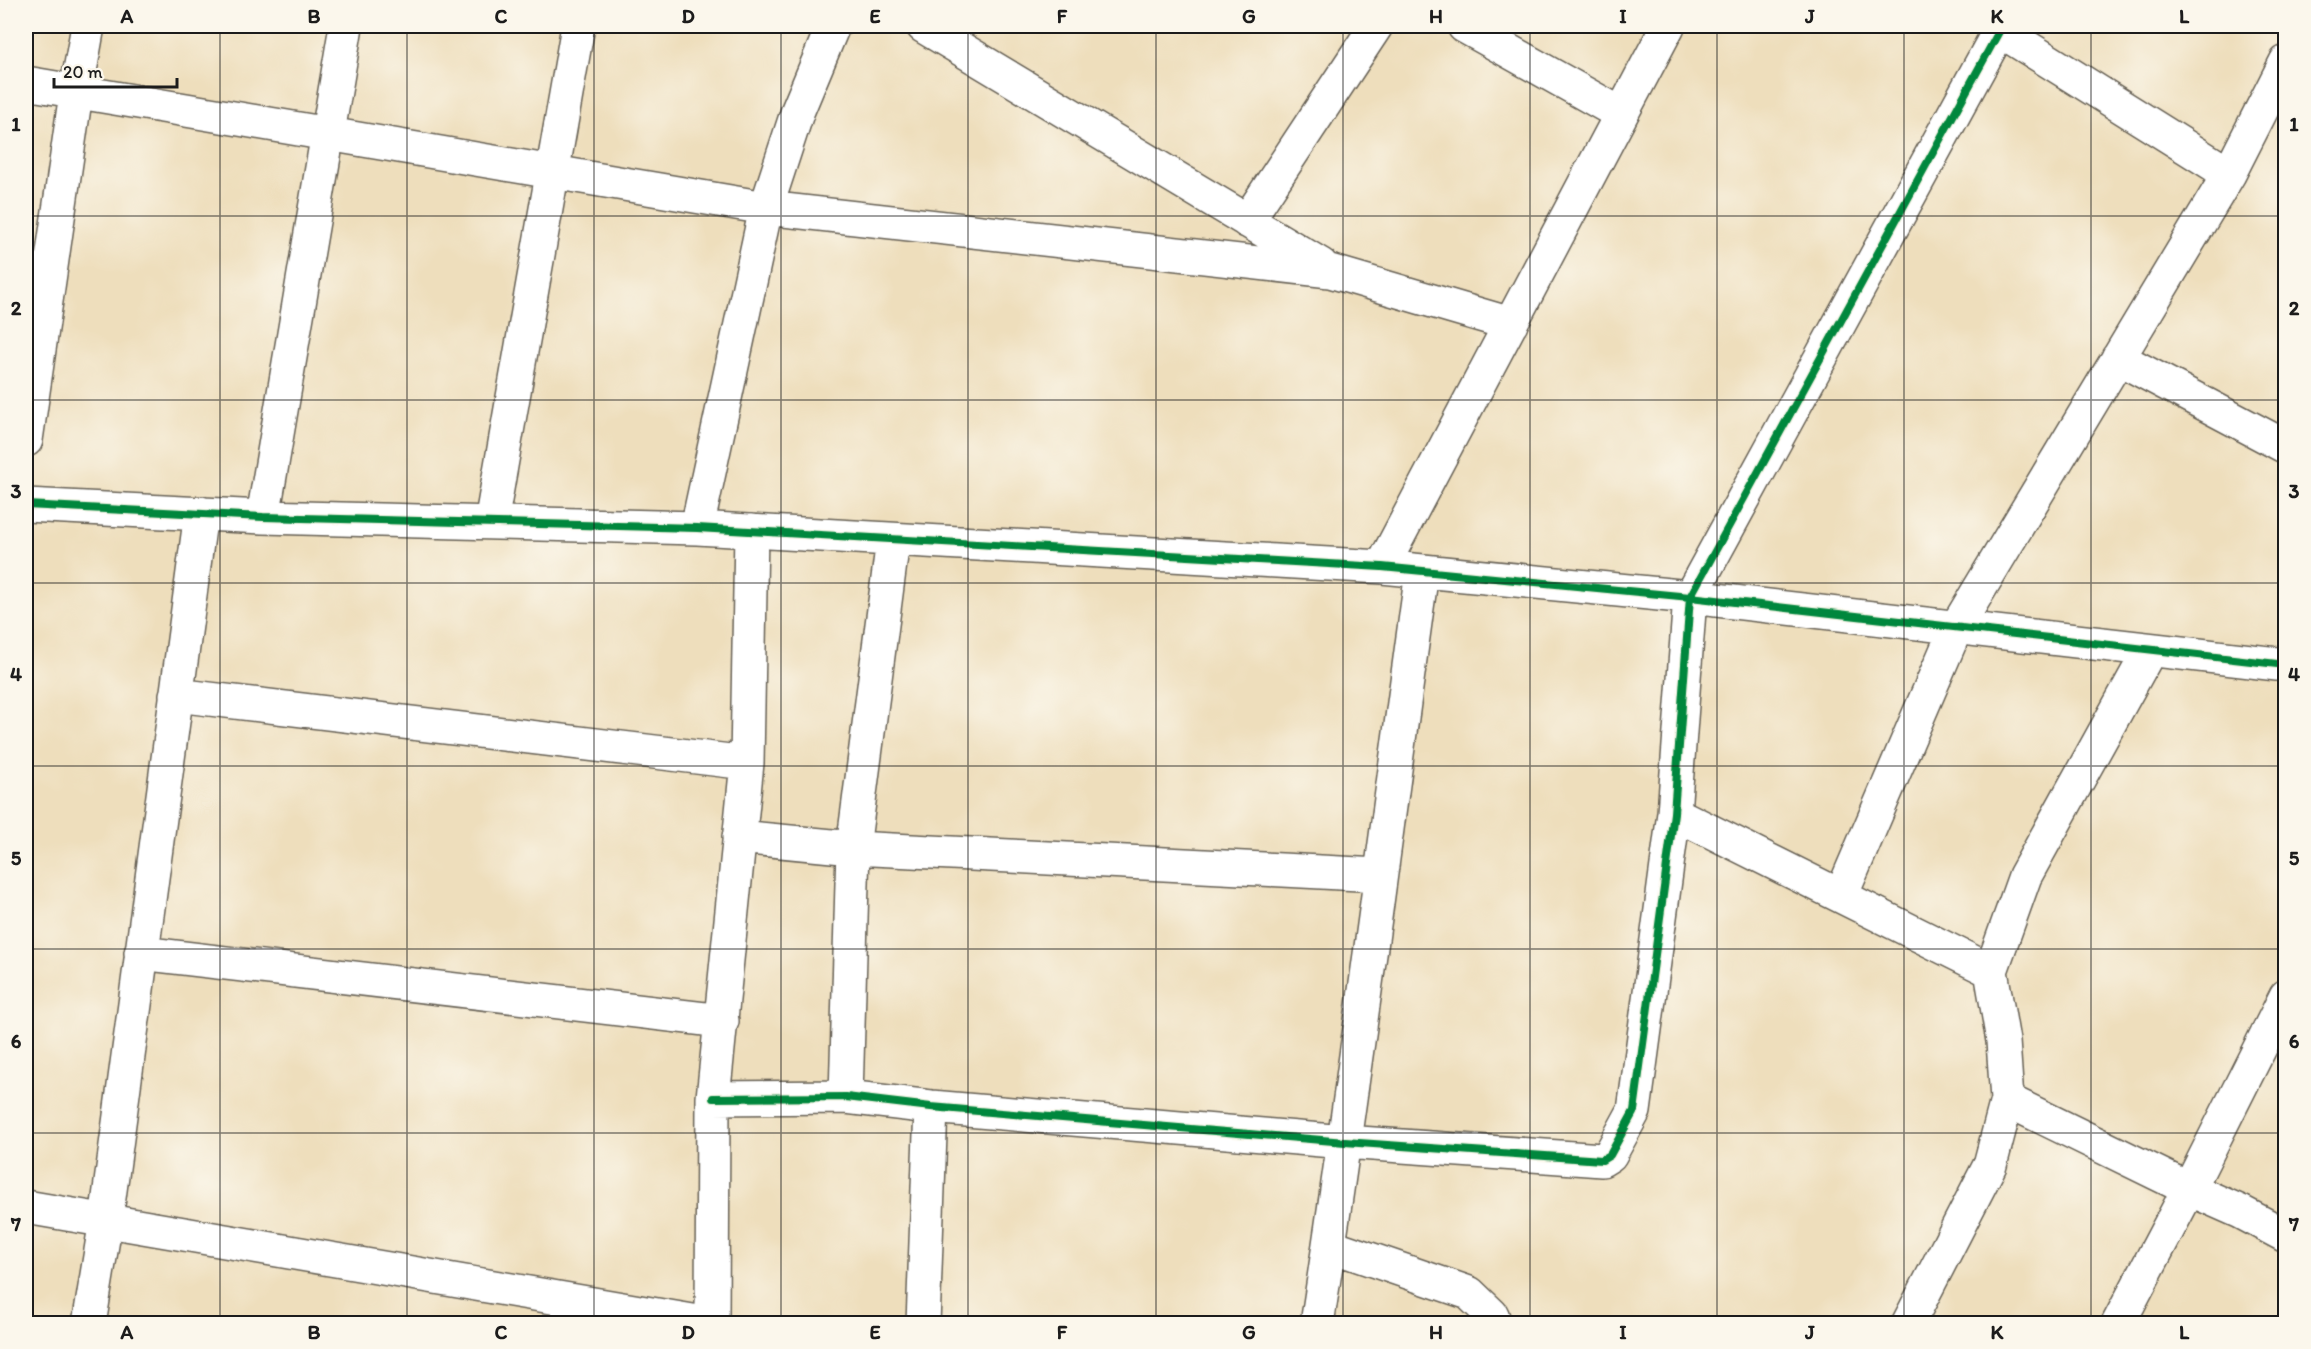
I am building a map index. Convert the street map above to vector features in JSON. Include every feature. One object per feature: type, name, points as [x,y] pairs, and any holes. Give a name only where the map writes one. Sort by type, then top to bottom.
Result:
[{"type":"street","points":[[26,440],[33,336],[88,26]]},
{"type":"street","points":[[263,517],[346,26]]},
{"type":"street","points":[[491,523],[578,26]]},
{"type":"street","points":[[696,528],[766,208],[798,110],[832,26]]},
{"type":"street","points":[[923,26],[1330,271]]},
{"type":"street","points":[[1247,221],[1376,26]]},
{"type":"street","points":[[1464,26],[1621,114]]},
{"type":"street","points":[[1382,567],[1668,26]]},
{"type":"street","points":[[713,1098],[846,1097],[931,1107],[1345,1142],[1602,1160],[1610,1155],[1634,1111],[1674,813],[1690,597],[1998,27],[2229,174]]},
{"type":"street","points":[[1841,896],[1956,628],[2229,174],[2286,62]]},
{"type":"street","points":[[26,83],[766,208],[1330,271],[1511,324]]},
{"type":"street","points":[[2118,358],[2282,436]]},
{"type":"street","points":[[26,505],[263,517],[696,528],[1382,567],[1690,597],[2286,665]]},
{"type":"street","points":[[89,1323],[201,513]]},
{"type":"street","points":[[26,1208],[711,1323],[713,1098],[747,763],[751,531]]},
{"type":"street","points":[[846,1097],[853,848],[893,540]]},
{"type":"street","points":[[1317,1323],[1345,1142],[1379,875],[1422,572]]},
{"type":"street","points":[[1908,1323],[1990,1165],[2007,1100],[2003,1041],[1991,971],[2025,876],[2150,650]]},
{"type":"street","points":[[176,695],[747,763]]},
{"type":"street","points":[[1674,813],[1991,971]]},
{"type":"street","points":[[739,837],[853,848],[1379,875]]},
{"type":"street","points":[[141,953],[722,1021]]},
{"type":"street","points":[[2118,1323],[2189,1189],[2286,996]]},
{"type":"street","points":[[2007,1100],[2241,1212],[2286,1236]]},
{"type":"street","points":[[922,1323],[931,1107]]},
{"type":"street","points":[[1329,1245],[1469,1293],[1492,1315],[1495,1323]]},
{"type":"cycle path","points":[[713,1098],[846,1097],[931,1107],[1345,1142],[1602,1160],[1610,1155],[1634,1111],[1674,813],[1690,597],[2002,26]]},
{"type":"cycle path","points":[[26,505],[263,517],[697,528],[1382,567],[1690,597],[2286,665]]}]
